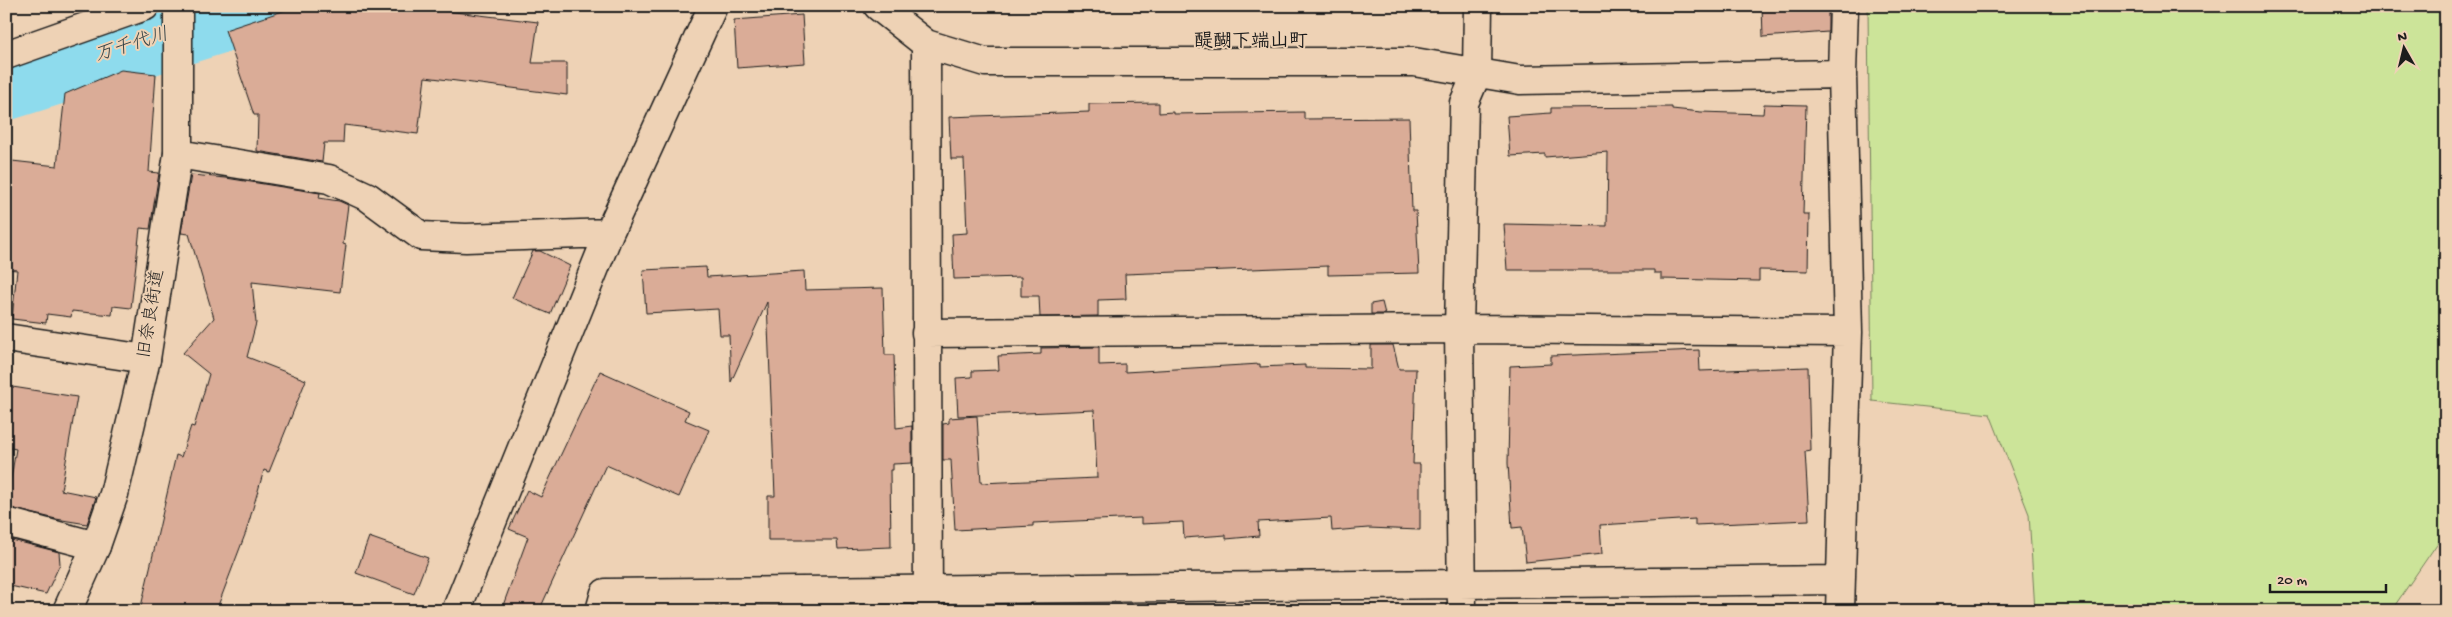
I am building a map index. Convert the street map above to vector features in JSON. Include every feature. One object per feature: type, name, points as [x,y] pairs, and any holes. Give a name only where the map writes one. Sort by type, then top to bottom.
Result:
[{"type":"street","points":[[6,55],[146,6]]},
{"type":"street","points":[[456,611],[610,233],[713,6]]},
{"type":"street","points":[[878,6],[926,44],[984,62],[1414,62],[1520,80],[1842,74]]},
{"type":"street","points":[[1462,598],[1459,329],[1464,103],[1477,74],[1478,6]]},
{"type":"street","points":[[1840,611],[1839,580],[1848,332],[1842,74],[1844,6]]},
{"type":"street","name":"旧奈良街道","points":[[67,611],[96,546],[114,494],[146,358],[178,154],[178,12]]},
{"type":"street","points":[[926,44],[928,600]]},
{"type":"street","points":[[178,154],[329,179],[368,197],[421,236],[466,238],[610,233]]},
{"type":"street","points":[[926,333],[1459,329],[1848,332]]},
{"type":"street","points":[[6,338],[146,358]]},
{"type":"street","points":[[6,522],[96,546]]},
{"type":"street","points":[[600,611],[605,593],[928,600],[1462,598],[1839,580]]},
{"type":"green space","points":[[1868,6],[2446,6],[2446,536],[2439,541],[2391,611],[2035,611],[2029,514],[1990,414],[1872,401]]},
{"type":"building","points":[[298,6],[404,6],[538,22],[532,63],[567,63],[567,95],[425,77],[418,134],[344,125],[343,143],[324,143],[322,162],[257,151],[258,115],[254,115],[225,30]]},
{"type":"building","points":[[1762,6],[1828,6],[1828,32],[1763,37]]},
{"type":"building","points":[[802,15],[805,63],[737,68],[734,20]]},
{"type":"building","points":[[121,70],[156,74],[149,172],[159,173],[150,229],[140,228],[131,308],[113,306],[112,315],[72,311],[71,317],[47,314],[46,323],[12,319],[17,270],[6,269],[6,239],[10,209],[6,208],[12,161],[57,166],[65,94]]},
{"type":"building","points":[[1159,103],[1159,113],[1173,112],[1173,114],[1304,112],[1304,119],[1409,118],[1412,211],[1416,211],[1419,273],[1328,275],[1328,266],[1125,274],[1126,299],[1098,300],[1098,316],[1040,317],[1039,296],[1021,296],[1021,277],[954,279],[952,234],[967,233],[964,159],[951,159],[949,117],[1089,112],[1089,104]]},
{"type":"building","points":[[1764,104],[1806,105],[1803,214],[1809,214],[1808,271],[1759,270],[1759,281],[1661,279],[1661,273],[1654,273],[1654,270],[1507,270],[1504,224],[1607,226],[1608,152],[1545,157],[1545,154],[1510,156],[1507,116],[1551,113],[1551,108],[1672,107],[1672,109],[1701,112],[1763,114]]},
{"type":"building","points":[[191,175],[226,178],[320,193],[319,198],[339,201],[348,205],[343,244],[346,245],[340,292],[252,282],[256,323],[247,357],[306,380],[269,472],[264,470],[246,532],[216,611],[140,611],[176,455],[181,457],[191,426],[194,427],[209,374],[183,353],[214,318],[189,234],[181,233]]},
{"type":"building","points":[[533,251],[540,251],[570,266],[550,314],[512,298]]},
{"type":"building","points":[[706,267],[707,277],[804,271],[805,290],[883,288],[885,355],[894,355],[896,428],[912,426],[912,463],[893,464],[893,470],[890,470],[891,547],[838,549],[837,540],[768,540],[768,496],[775,496],[767,302],[731,382],[729,335],[720,335],[718,309],[646,313],[643,270]]},
{"type":"building","points":[[1382,302],[1385,314],[1371,314],[1371,304]]},
{"type":"building","points":[[1371,345],[1393,345],[1399,369],[1416,369],[1413,464],[1420,464],[1420,530],[1368,528],[1332,531],[1331,518],[1258,522],[1259,536],[1226,539],[1226,535],[1184,538],[1183,522],[1141,524],[1141,518],[1033,523],[1033,526],[955,530],[951,460],[943,460],[943,424],[949,423],[949,418],[977,416],[981,483],[1097,478],[1094,410],[958,416],[956,378],[972,377],[972,371],[999,370],[998,356],[1041,354],[1041,348],[1099,347],[1099,365],[1125,364],[1125,372],[1260,364],[1260,367],[1305,365],[1305,368],[1371,369]]},
{"type":"building","points":[[1699,350],[1700,371],[1808,367],[1810,450],[1805,451],[1809,520],[1695,525],[1695,519],[1600,525],[1602,554],[1526,562],[1522,527],[1512,528],[1508,463],[1510,366],[1551,364],[1551,356]]},
{"type":"building","points":[[600,371],[689,411],[685,420],[709,430],[679,497],[606,465],[539,611],[501,611],[528,537],[509,529],[527,490],[541,497]]},
{"type":"building","points":[[6,386],[77,397],[61,490],[96,497],[87,524],[6,507],[16,449],[6,447]]},
{"type":"building","points":[[369,537],[428,558],[414,594],[356,573]]},
{"type":"building","points":[[8,539],[59,552],[60,564],[46,594],[6,585]]},
{"type":"waterway","name":"万千代川","points":[[6,85],[258,6]]},
{"type":"district","name":"醍醐下端山町","points":[[1251,42]]}]
